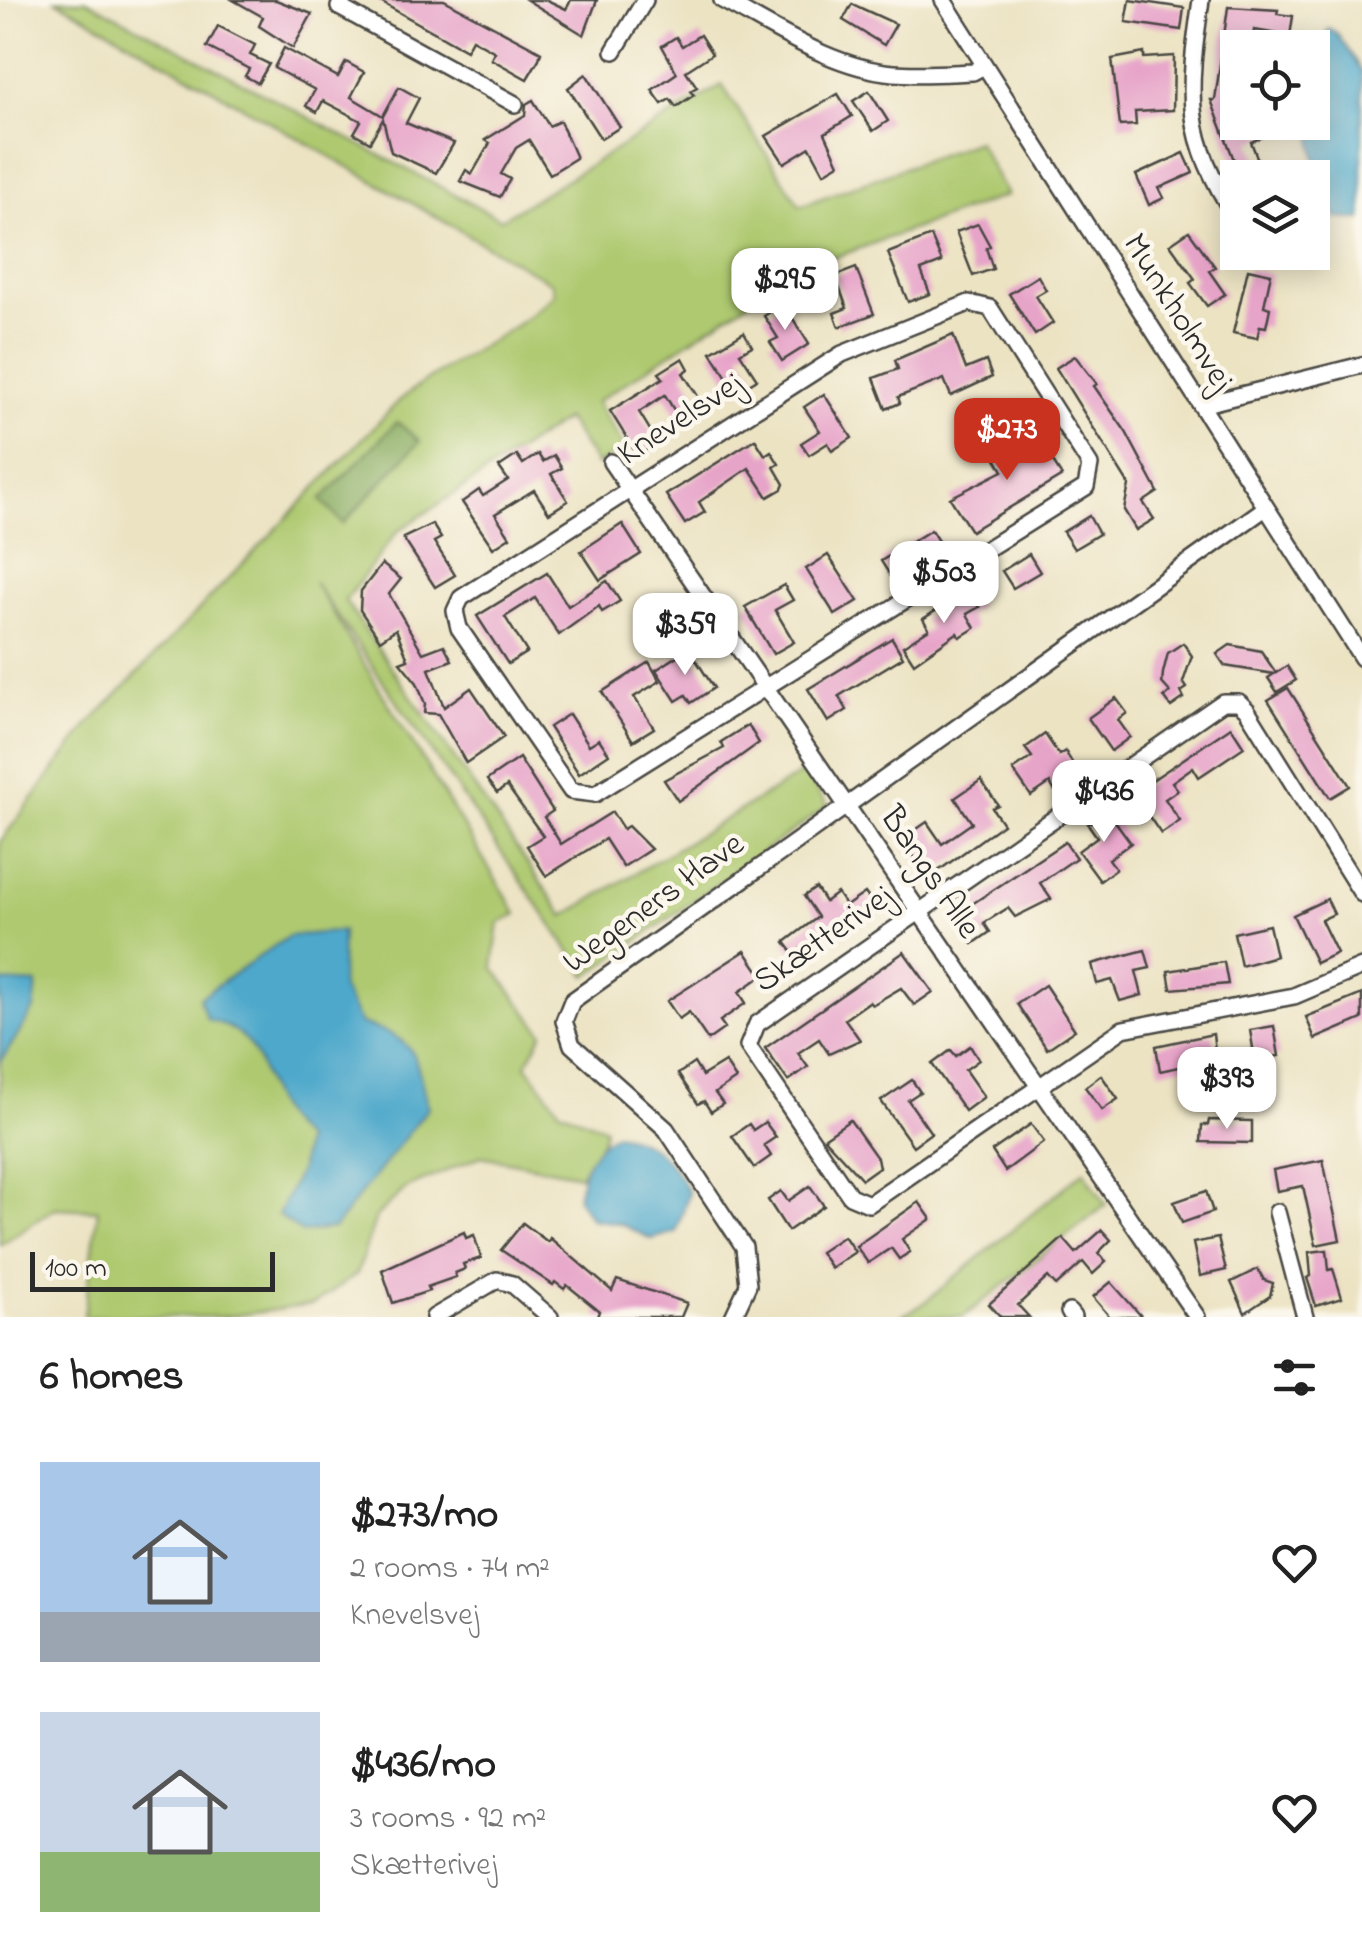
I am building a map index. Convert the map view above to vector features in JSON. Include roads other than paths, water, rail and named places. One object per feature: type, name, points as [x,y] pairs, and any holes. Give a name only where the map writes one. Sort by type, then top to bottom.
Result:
[{"type":"street","points":[[614,51],[645,0]]},
{"type":"street","points":[[722,0],[858,67],[894,73],[973,72],[984,66]]},
{"type":"street","name":"Munkholmvej","points":[[942,0],[1362,658]]},
{"type":"street","points":[[1201,0],[1190,108],[1205,157],[1220,186]]},
{"type":"street","points":[[336,2],[515,104]]},
{"type":"street","name":"Knevelsvej","points":[[969,303],[990,308],[1090,465],[1089,482],[1082,492],[765,686],[595,794],[574,793],[459,628],[455,608],[461,598],[842,354],[969,303]]},
{"type":"street","points":[[1200,405],[1362,365]]},
{"type":"street","name":"Bangs Alle","points":[[611,462],[1197,1317]]},
{"type":"street","points":[[845,804],[1264,509]]},
{"type":"street","name":"Skætterivej","points":[[1362,894],[1247,710],[1230,700],[757,1024],[748,1040],[750,1052],[850,1196],[864,1204],[876,1202],[1131,1026],[1294,996],[1362,968]]},
{"type":"street","name":"Wegeners Have","points":[[733,1317],[748,1286],[744,1247],[666,1129],[572,1046],[564,1028],[566,1014],[572,1001],[596,980],[845,804]]},
{"type":"street","points":[[1277,1212],[1305,1317]]},
{"type":"street","points":[[434,1317],[497,1280],[512,1284],[550,1317]]},
{"type":"water","points":[[1328,30],[1337,34],[1362,71],[1362,220],[1337,218],[1330,203],[1330,160],[1316,160],[1315,156],[1313,140],[1330,140]]},
{"type":"water","points":[[342,931],[341,987],[361,1024],[394,1036],[411,1051],[428,1108],[334,1228],[302,1233],[278,1215],[300,1169],[304,1140],[281,1113],[249,1044],[226,1026],[207,1019],[199,998],[289,936]]},
{"type":"water","points":[[0,982],[37,984],[34,1009],[0,1063]]},
{"type":"water","points":[[615,1134],[650,1146],[668,1161],[682,1181],[689,1193],[676,1232],[651,1239],[618,1223],[591,1219],[577,1198],[588,1161]]}]
